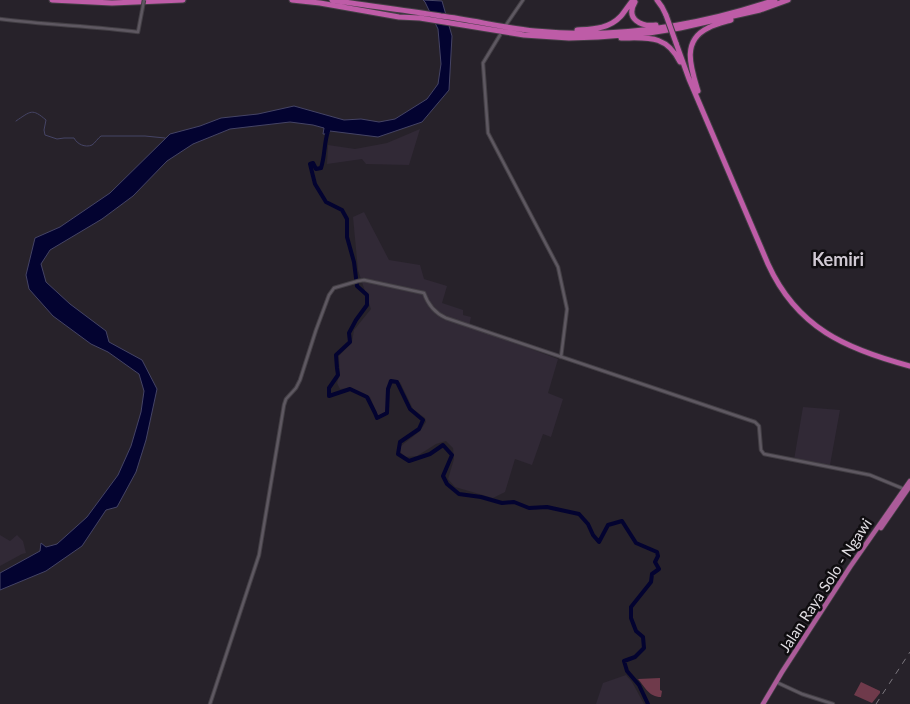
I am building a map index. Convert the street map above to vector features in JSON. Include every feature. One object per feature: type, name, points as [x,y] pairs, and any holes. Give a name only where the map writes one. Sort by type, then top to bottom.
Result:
[{"type":"highway","points":[[52,0],[112,3],[183,0]]},
{"type":"highway","points":[[292,0],[487,23],[544,32],[604,33],[647,30],[697,21],[775,0]]},
{"type":"highway","points":[[332,0],[420,18],[539,37],[648,38],[659,40],[673,50],[690,79]]},
{"type":"highway","points":[[544,32],[592,29],[605,26],[616,20],[635,0]]},
{"type":"highway","points":[[635,0],[632,6],[632,15],[636,21],[643,25],[650,26],[697,21]]},
{"type":"highway","points":[[658,0],[667,15],[690,79],[775,280],[808,320],[823,332],[858,350],[910,365]]},
{"type":"highway","points":[[598,38],[673,30],[760,10],[788,0]]},
{"type":"highway","points":[[698,91],[690,57],[691,47],[695,39],[708,28],[760,10]]},
{"type":"highway","points":[[677,43],[771,266],[787,293],[809,318],[838,338],[910,365]]},
{"type":"highway","name":"Jalan Raya Solo - Ngawi","points":[[764,704],[850,567],[910,480]]},
{"type":"highway","name":"Jalan Raya Solo - Ngawi","points":[[777,683],[910,486]]},
{"type":"street","points":[[0,19],[138,32],[144,0]]},
{"type":"street","points":[[506,25],[523,0]]},
{"type":"street","points":[[500,34],[483,63],[488,133],[558,267],[567,310],[561,357]]},
{"type":"street","points":[[210,704],[259,555],[284,403],[300,380],[330,292],[336,286],[367,281],[424,294],[429,305],[442,317],[757,423],[759,426],[761,450],[765,454],[870,475],[904,489]]},
{"type":"street","points":[[777,683],[832,704]]},
{"type":"shaded area","points":[[423,0],[442,1],[452,36],[449,90],[422,122],[378,137],[330,131],[328,134],[323,134],[324,128],[290,122],[230,129],[193,144],[167,161],[133,196],[102,219],[50,250],[41,264],[46,282],[70,304],[106,331],[109,342],[142,360],[157,389],[146,440],[136,472],[117,507],[106,510],[82,546],[46,571],[0,590],[0,573],[40,551],[41,543],[46,547],[57,544],[87,517],[118,475],[131,446],[141,412],[144,391],[139,374],[108,352],[91,344],[53,316],[29,289],[26,275],[35,238],[60,227],[110,193],[170,134],[221,118],[258,114],[294,106],[344,120],[361,119],[379,122],[395,119],[427,99],[438,84],[441,64],[438,29]]},
{"type":"shaded area","points":[[420,129],[409,165],[366,164],[362,159],[327,164],[328,145],[355,149],[387,143]]},
{"type":"shaded area","points":[[364,212],[389,260],[420,265],[424,279],[447,286],[442,303],[463,310],[463,315],[471,317],[469,326],[558,359],[548,393],[563,399],[551,437],[543,434],[532,465],[515,459],[505,492],[493,498],[455,487],[448,479],[454,459],[453,448],[446,441],[436,444],[417,456],[406,457],[400,452],[401,446],[420,431],[426,422],[425,418],[413,409],[400,382],[389,380],[385,413],[378,416],[370,397],[350,388],[340,389],[337,383],[340,373],[339,356],[352,342],[354,330],[371,309],[358,270],[353,217]]},
{"type":"shaded area","points":[[803,407],[840,410],[830,465],[794,460]]},
{"type":"shaded area","points":[[0,535],[10,541],[17,535],[23,541],[26,553],[0,566]]},
{"type":"shaded area","points":[[626,675],[644,704],[596,704],[603,683]]},
{"type":"shaded area","points":[[660,678],[661,697],[650,693],[638,679]]},
{"type":"shaded area","points":[[861,682],[880,691],[872,703],[854,695]]},
{"type":"waterway","points":[[16,121],[28,113],[34,112],[46,120],[45,135],[57,139],[74,138],[79,144],[84,146],[92,145],[101,136],[165,138]]},
{"type":"waterway","points":[[328,131],[321,168],[316,169],[313,163],[310,164],[315,184],[326,202],[342,210],[347,219],[347,237],[354,262],[357,286],[367,295],[367,305],[349,333],[350,342],[336,355],[338,375],[329,388],[329,396],[350,389],[367,397],[377,418],[387,413],[388,389],[391,381],[397,382],[410,409],[423,420],[419,429],[400,442],[398,454],[409,461],[430,454],[443,445],[452,455],[443,476],[447,484],[459,494],[481,497],[502,503],[514,502],[529,508],[547,507],[579,514],[588,524],[599,542],[608,525],[622,521],[636,543],[657,552],[658,556],[655,562],[659,569],[652,574],[651,582],[631,607],[631,618],[636,631],[643,637],[644,648],[635,657],[624,661],[627,671],[639,685],[648,704]]},
{"type":"railway","points":[[876,704],[910,652]]},
{"type":"district","name":"Kemiri","points":[[838,259]]}]
